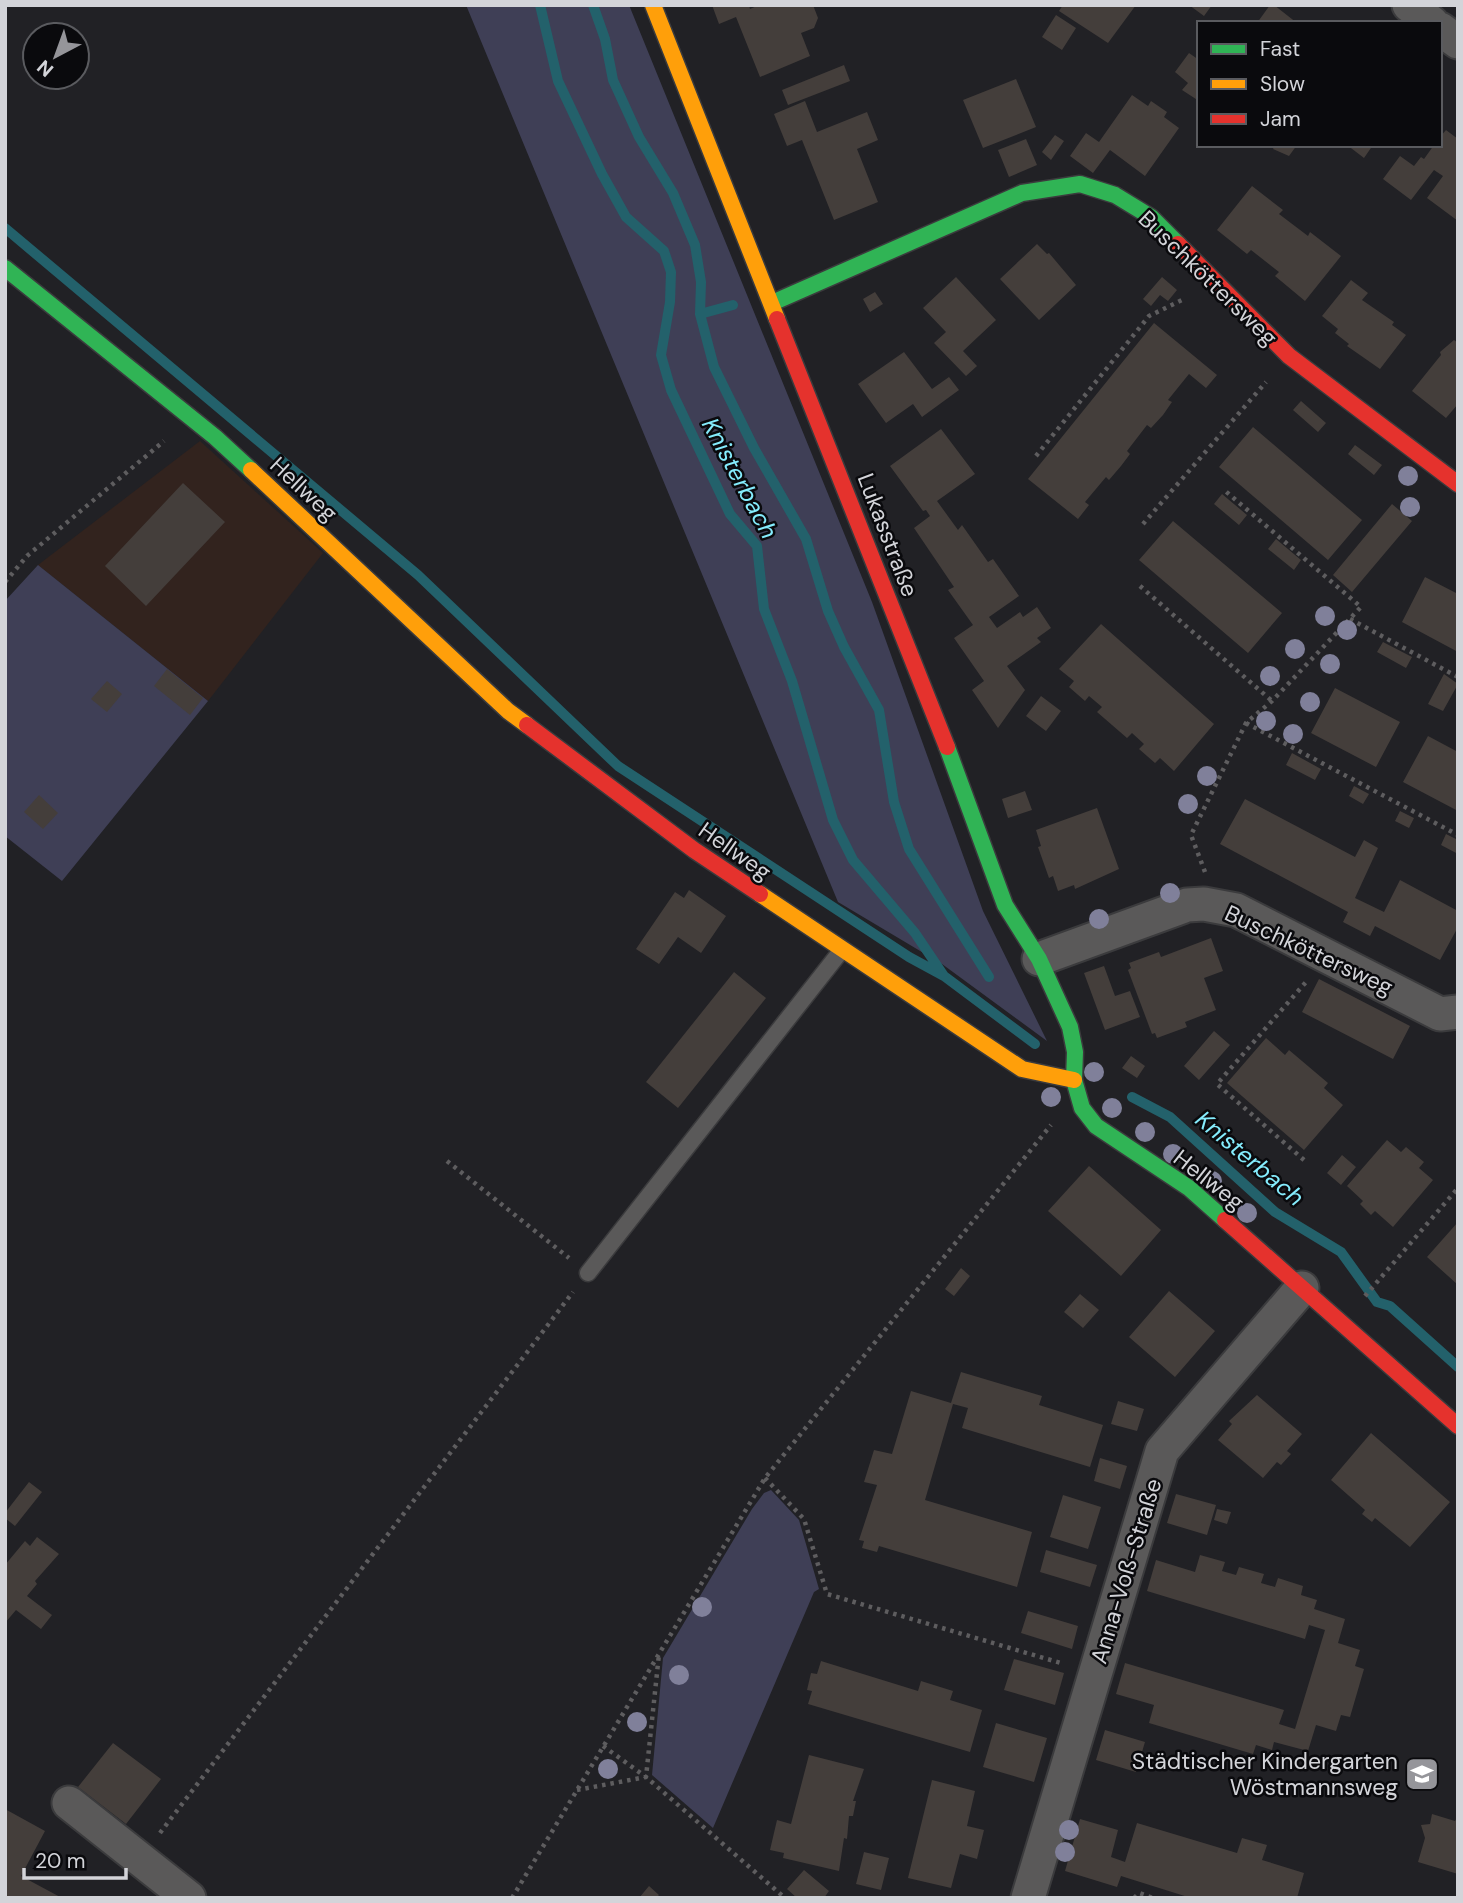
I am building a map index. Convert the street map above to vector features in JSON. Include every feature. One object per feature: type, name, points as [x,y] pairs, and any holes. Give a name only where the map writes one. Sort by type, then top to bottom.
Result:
[{"type":"street","name":"Lukasstraße","points":[[653,5],[955,768],[1005,905],[1039,959],[1070,1027],[1074,1052],[1074,1080]]},
{"type":"street","points":[[1409,5],[1429,21]]},
{"type":"street","points":[[1442,30],[1458,42]]},
{"type":"street","name":"Buschköttersweg","points":[[772,303],[1023,193],[1080,184],[1115,195],[1151,217],[1289,356],[1458,484]]},
{"type":"street","name":"Hellweg","points":[[5,268],[192,418],[508,711],[694,850],[841,951],[1023,1069],[1074,1080],[1082,1108],[1096,1126],[1189,1188],[1458,1426]]},
{"type":"street","name":"Buschköttersweg","points":[[1039,959],[1187,905],[1204,904],[1236,910],[1440,1014],[1458,1012]]},
{"type":"street","name":"Anna-Voß-Straße","points":[[1028,1898],[1162,1451],[1302,1288]]},
{"type":"street","points":[[69,1803],[190,1898]]},
{"type":"lane","points":[[588,1273],[841,951]]},
{"type":"path","points":[[1036,456],[1149,316],[1196,294],[1210,279]]},
{"type":"path","points":[[1143,524],[1289,356]]},
{"type":"path","points":[[5,582],[27,556],[192,418]]},
{"type":"path","points":[[1204,904],[1206,873],[1191,835],[1246,723],[1272,701],[1361,607],[1223,489]]},
{"type":"path","points":[[1140,586],[1272,701]]},
{"type":"path","points":[[1350,619],[1458,677]]},
{"type":"path","points":[[1246,723],[1458,835]]},
{"type":"path","points":[[1304,1160],[1217,1084],[1319,967],[1326,955]]},
{"type":"path","points":[[512,1898],[765,1478],[1059,1114],[1082,1108]]},
{"type":"path","points":[[141,1858],[588,1273],[447,1161]]},
{"type":"path","points":[[1364,1297],[1458,1188]]},
{"type":"path","points":[[765,1478],[804,1519],[827,1594],[1095,1674]]},
{"type":"path","points":[[646,1777],[660,1651]]},
{"type":"path","points":[[603,1745],[646,1777],[785,1898]]},
{"type":"path","points":[[576,1790],[646,1777]]},
{"type":"path","points":[[1134,1898],[1139,1893],[1153,1898]]},
{"type":"shaded area","points":[[466,5],[629,5],[872,602],[983,911],[1047,1041],[942,964],[838,902]]},
{"type":"shaded area","points":[[200,441],[323,553],[208,701],[38,565]]},
{"type":"shaded area","points":[[38,565],[208,701],[62,881],[5,836],[5,601]]},
{"type":"shaded area","points":[[771,1490],[799,1520],[819,1589],[814,1592],[713,1828],[652,1775],[663,1658],[752,1509],[764,1493]]},
{"type":"building","points":[[712,5],[749,5],[750,9],[759,5],[813,5],[818,18],[814,28],[801,33],[810,56],[760,77],[736,17],[719,24]]},
{"type":"building","points":[[1063,5],[1136,5],[1108,43],[1059,11]]},
{"type":"building","points":[[1189,5],[1212,5],[1204,16]]},
{"type":"building","points":[[1270,5],[1274,5],[1294,21],[1258,21]]},
{"type":"building","points":[[1056,15],[1076,28],[1062,50],[1042,37]]},
{"type":"building","points":[[1189,53],[1197,59],[1197,100],[1182,90],[1188,83],[1175,72]]},
{"type":"building","points":[[844,65],[850,81],[788,105],[782,90]]},
{"type":"building","points":[[1016,79],[1036,127],[983,148],[963,100]]},
{"type":"building","points":[[1132,95],[1148,106],[1151,101],[1167,112],[1164,117],[1179,128],[1145,176],[1110,150],[1093,173],[1070,156],[1086,133],[1099,142]]},
{"type":"building","points":[[805,101],[817,132],[867,112],[878,140],[857,149],[878,202],[834,220],[802,140],[787,146],[774,114]]},
{"type":"building","points":[[1446,130],[1458,139],[1458,221],[1427,198],[1443,176],[1434,170],[1411,200],[1383,179],[1400,156],[1414,166],[1421,157],[1424,159],[1433,147],[1442,147],[1442,135]]},
{"type":"building","points":[[1055,135],[1064,141],[1051,160],[1042,152]]},
{"type":"building","points":[[1026,139],[1037,165],[1009,177],[998,150]]},
{"type":"building","points":[[1274,147],[1296,147],[1289,156],[1273,149]]},
{"type":"building","points":[[1350,147],[1372,147],[1364,158]]},
{"type":"building","points":[[1252,186],[1283,210],[1279,214],[1308,236],[1310,232],[1341,256],[1305,301],[1275,276],[1279,272],[1251,250],[1247,254],[1217,230]]},
{"type":"building","points":[[1037,244],[1049,253],[1076,285],[1039,320],[1000,279]]},
{"type":"building","points":[[956,277],[996,320],[963,351],[977,366],[966,376],[934,343],[946,332],[923,308]]},
{"type":"building","points":[[1162,277],[1177,290],[1168,301],[1160,295],[1151,306],[1143,299]]},
{"type":"building","points":[[1351,280],[1368,293],[1362,300],[1394,322],[1392,325],[1406,335],[1380,369],[1347,346],[1349,344],[1335,333],[1338,329],[1322,316]]},
{"type":"building","points":[[875,292],[883,304],[870,312],[863,299]]},
{"type":"building","points":[[1154,323],[1217,375],[1206,388],[1189,374],[1168,400],[1172,402],[1163,415],[1151,428],[1147,425],[1127,451],[1130,454],[1121,466],[1109,480],[1106,477],[1085,502],[1089,505],[1078,519],[1028,479]]},
{"type":"building","points":[[1454,340],[1458,343],[1458,404],[1446,418],[1412,391],[1441,355],[1440,352]]},
{"type":"building","points":[[904,352],[932,389],[949,377],[959,390],[922,417],[913,404],[886,423],[858,384]]},
{"type":"building","points":[[1301,401],[1326,423],[1318,432],[1293,410]]},
{"type":"building","points":[[1253,427],[1362,520],[1328,560],[1219,467]]},
{"type":"building","points":[[941,429],[975,474],[937,501],[958,530],[962,525],[988,562],[993,559],[1019,596],[989,617],[997,628],[1020,612],[1023,617],[1037,607],[1051,628],[1037,638],[1041,642],[1007,666],[1025,690],[998,728],[972,690],[984,681],[954,638],[973,625],[948,590],[954,587],[914,528],[930,516],[926,510],[923,511],[890,466]]},
{"type":"building","points":[[1355,445],[1382,465],[1374,475],[1348,454]]},
{"type":"building","points":[[183,483],[225,522],[146,606],[105,566]]},
{"type":"building","points":[[1222,494],[1247,515],[1239,525],[1214,504]]},
{"type":"building","points":[[1392,504],[1412,521],[1352,592],[1333,575]]},
{"type":"building","points":[[1173,521],[1282,613],[1248,653],[1139,560]]},
{"type":"building","points":[[1276,539],[1301,560],[1294,570],[1268,549]]},
{"type":"building","points":[[1425,577],[1458,594],[1458,652],[1402,622]]},
{"type":"building","points":[[1101,624],[1214,724],[1174,771],[1160,758],[1155,763],[1139,749],[1144,744],[1132,733],[1127,738],[1097,712],[1102,707],[1089,696],[1085,701],[1069,687],[1074,681],[1059,669]]},
{"type":"building","points":[[1383,642],[1412,657],[1406,668],[1377,652]]},
{"type":"building","points":[[167,669],[203,698],[190,715],[154,686]]},
{"type":"building","points":[[1444,674],[1458,684],[1443,711],[1428,704]]},
{"type":"building","points":[[107,681],[122,694],[107,712],[91,699]]},
{"type":"building","points":[[1335,688],[1400,722],[1376,767],[1311,733]]},
{"type":"building","points":[[1041,696],[1061,711],[1046,731],[1026,716]]},
{"type":"building","points":[[1428,736],[1458,752],[1458,811],[1403,782]]},
{"type":"building","points":[[1292,753],[1321,769],[1315,780],[1286,765]]},
{"type":"building","points":[[1354,786],[1369,794],[1363,804],[1349,796]]},
{"type":"building","points":[[1025,791],[1032,810],[1008,818],[1002,799]]},
{"type":"building","points":[[39,795],[58,813],[43,829],[24,812]]},
{"type":"building","points":[[1245,799],[1355,857],[1364,840],[1378,848],[1355,898],[1384,912],[1400,880],[1458,911],[1458,927],[1440,960],[1375,926],[1370,936],[1343,922],[1348,912],[1220,844]]},
{"type":"building","points":[[1097,808],[1119,869],[1075,889],[1074,885],[1058,891],[1053,876],[1049,878],[1038,847],[1041,846],[1036,830]]},
{"type":"building","points":[[1400,811],[1414,818],[1409,828],[1395,821]]},
{"type":"building","points":[[1446,834],[1458,840],[1458,854],[1441,845]]},
{"type":"building","points":[[689,890],[726,916],[701,953],[678,937],[659,964],[636,949],[675,892],[684,898]]},
{"type":"building","points":[[1211,938],[1223,971],[1204,978],[1216,1010],[1185,1022],[1187,1027],[1157,1038],[1155,1033],[1152,1034],[1128,970],[1131,968],[1129,963],[1159,952],[1161,957]]},
{"type":"building","points":[[1104,966],[1115,996],[1130,991],[1140,1017],[1105,1030],[1084,973]]},
{"type":"building","points":[[734,972],[766,998],[678,1108],[646,1082]]},
{"type":"building","points":[[1319,979],[1410,1026],[1393,1059],[1302,1012]]},
{"type":"building","points":[[1214,1031],[1230,1045],[1199,1080],[1184,1066]]},
{"type":"building","points":[[1266,1038],[1285,1055],[1289,1050],[1328,1083],[1324,1088],[1343,1105],[1304,1150],[1227,1083]]},
{"type":"building","points":[[1131,1056],[1145,1066],[1137,1078],[1122,1068]]},
{"type":"building","points":[[1387,1140],[1401,1152],[1406,1147],[1424,1162],[1419,1168],[1433,1180],[1393,1227],[1375,1211],[1371,1215],[1360,1204],[1363,1201],[1347,1186]]},
{"type":"building","points":[[1342,1155],[1356,1167],[1341,1185],[1327,1173]]},
{"type":"building","points":[[1089,1166],[1161,1230],[1121,1276],[1048,1211]]},
{"type":"building","points":[[1458,1222],[1458,1285],[1427,1257]]},
{"type":"building","points":[[961,1268],[970,1276],[954,1296],[945,1289]]},
{"type":"building","points":[[1169,1291],[1215,1331],[1175,1377],[1129,1337]]},
{"type":"building","points":[[1080,1294],[1099,1310],[1083,1328],[1064,1312]]},
{"type":"building","points":[[961,1372],[1042,1396],[1039,1405],[1103,1425],[1090,1467],[962,1428],[968,1408],[953,1404],[925,1500],[1032,1532],[1017,1587],[879,1546],[877,1552],[862,1548],[864,1541],[859,1540],[877,1485],[864,1482],[874,1450],[892,1454],[911,1391],[951,1403]]},
{"type":"building","points":[[1257,1395],[1302,1434],[1287,1451],[1291,1454],[1281,1465],[1277,1462],[1263,1478],[1218,1440],[1232,1424],[1229,1421]]},
{"type":"building","points":[[1118,1401],[1144,1409],[1137,1431],[1111,1424]]},
{"type":"building","points":[[1371,1433],[1450,1502],[1410,1547],[1375,1518],[1372,1522],[1362,1514],[1365,1510],[1331,1480]]},
{"type":"building","points":[[1100,1458],[1127,1466],[1120,1489],[1094,1481]]},
{"type":"building","points":[[29,1482],[42,1492],[15,1526],[5,1518],[5,1513]]},
{"type":"building","points":[[1176,1494],[1216,1505],[1207,1535],[1167,1523]]},
{"type":"building","points":[[1063,1495],[1101,1507],[1088,1549],[1050,1537]]},
{"type":"building","points":[[1217,1509],[1231,1512],[1227,1524],[1214,1520]]},
{"type":"building","points":[[37,1537],[59,1554],[35,1581],[37,1584],[27,1596],[52,1615],[41,1629],[16,1610],[5,1623],[5,1565],[25,1541],[30,1546]]},
{"type":"building","points":[[1046,1550],[1097,1565],[1090,1587],[1040,1572]]},
{"type":"building","points":[[1200,1555],[1225,1562],[1222,1571],[1236,1575],[1239,1567],[1264,1574],[1261,1583],[1275,1587],[1278,1578],[1303,1586],[1301,1595],[1317,1600],[1314,1609],[1345,1619],[1338,1643],[1360,1650],[1355,1666],[1364,1669],[1350,1717],[1341,1715],[1336,1731],[1316,1725],[1308,1751],[1274,1742],[1272,1750],[1256,1745],[1253,1754],[1149,1723],[1154,1705],[1116,1694],[1125,1663],[1284,1710],[1279,1724],[1295,1729],[1325,1630],[1309,1625],[1305,1639],[1147,1591],[1156,1560],[1195,1572]]},
{"type":"building","points":[[1028,1611],[1078,1626],[1072,1649],[1021,1633]]},
{"type":"building","points":[[1014,1659],[1064,1673],[1055,1705],[1004,1690]]},
{"type":"building","points":[[821,1661],[918,1691],[921,1681],[953,1691],[950,1700],[982,1710],[970,1752],[808,1704],[812,1691],[807,1690],[811,1673],[817,1674]]},
{"type":"building","points":[[996,1723],[1047,1738],[1034,1782],[983,1767]]},
{"type":"building","points":[[1105,1730],[1145,1742],[1136,1772],[1096,1760]]},
{"type":"building","points":[[113,1743],[161,1779],[126,1824],[78,1787]]},
{"type":"building","points":[[809,1755],[864,1769],[853,1801],[856,1801],[853,1816],[849,1816],[847,1839],[844,1838],[839,1871],[783,1858],[784,1853],[770,1850],[777,1820],[791,1824]]},
{"type":"building","points":[[932,1780],[975,1791],[967,1826],[984,1830],[977,1859],[960,1854],[951,1888],[908,1878]]},
{"type":"building","points":[[5,1809],[45,1831],[21,1876],[62,1898],[5,1898]]},
{"type":"building","points":[[1432,1814],[1455,1821],[1458,1816],[1458,1874],[1418,1862],[1425,1838],[1421,1825],[1430,1824]]},
{"type":"building","points":[[1080,1819],[1118,1830],[1111,1857],[1125,1862],[1137,1823],[1237,1853],[1242,1838],[1267,1845],[1262,1860],[1304,1873],[1297,1898],[1191,1898],[1121,1876],[1117,1887],[1065,1871]]},
{"type":"building","points":[[864,1852],[889,1858],[881,1890],[856,1884]]},
{"type":"building","points":[[804,1870],[829,1891],[824,1898],[797,1898],[787,1889]]},
{"type":"building","points":[[649,1886],[659,1895],[656,1898],[639,1898]]},
{"type":"waterway","name":"Knisterbach","points":[[540,5],[558,81],[602,174],[626,217],[664,251],[671,272],[670,302],[661,355],[671,390],[730,514],[757,546],[764,609],[792,681],[833,820],[853,860],[915,933],[944,976],[1035,1044]]},
{"type":"waterway","points":[[593,5],[605,39],[613,80],[639,137],[673,193],[695,245],[701,282],[700,314],[714,367],[754,448],[806,539],[828,611],[844,647],[879,710],[894,802],[909,849],[989,977]]},
{"type":"waterway","points":[[5,228],[418,575],[618,766],[909,957],[944,976]]},
{"type":"waterway","points":[[700,314],[733,305]]},
{"type":"waterway","name":"Knisterbach","points":[[1132,1097],[1170,1117],[1275,1212],[1341,1252],[1377,1302],[1390,1306],[1458,1367]]},
{"type":"traffic: fast","points":[[772,303],[1022,193],[1080,184],[1115,195],[1151,217],[1178,244]]},
{"type":"traffic: fast","points":[[5,268],[215,437],[251,470]]},
{"type":"traffic: fast","points":[[947,747],[1005,905],[1039,959],[1070,1027],[1075,1052],[1074,1080],[1082,1108],[1096,1126],[1189,1188],[1225,1220]]},
{"type":"traffic: slow","points":[[653,5],[777,319]]},
{"type":"traffic: slow","points":[[251,470],[508,711],[527,725]]},
{"type":"traffic: slow","points":[[760,894],[1022,1069],[1074,1080]]},
{"type":"traffic: jam","points":[[1178,244],[1289,356],[1458,484]]},
{"type":"traffic: jam","points":[[777,319],[947,747]]},
{"type":"traffic: jam","points":[[527,725],[694,850],[760,894]]},
{"type":"traffic: jam","points":[[1225,1220],[1458,1426]]},
{"type":"place","name":"Städtischer Kindergarten Wöstmannsweg","points":[[1422,1774]]}]
